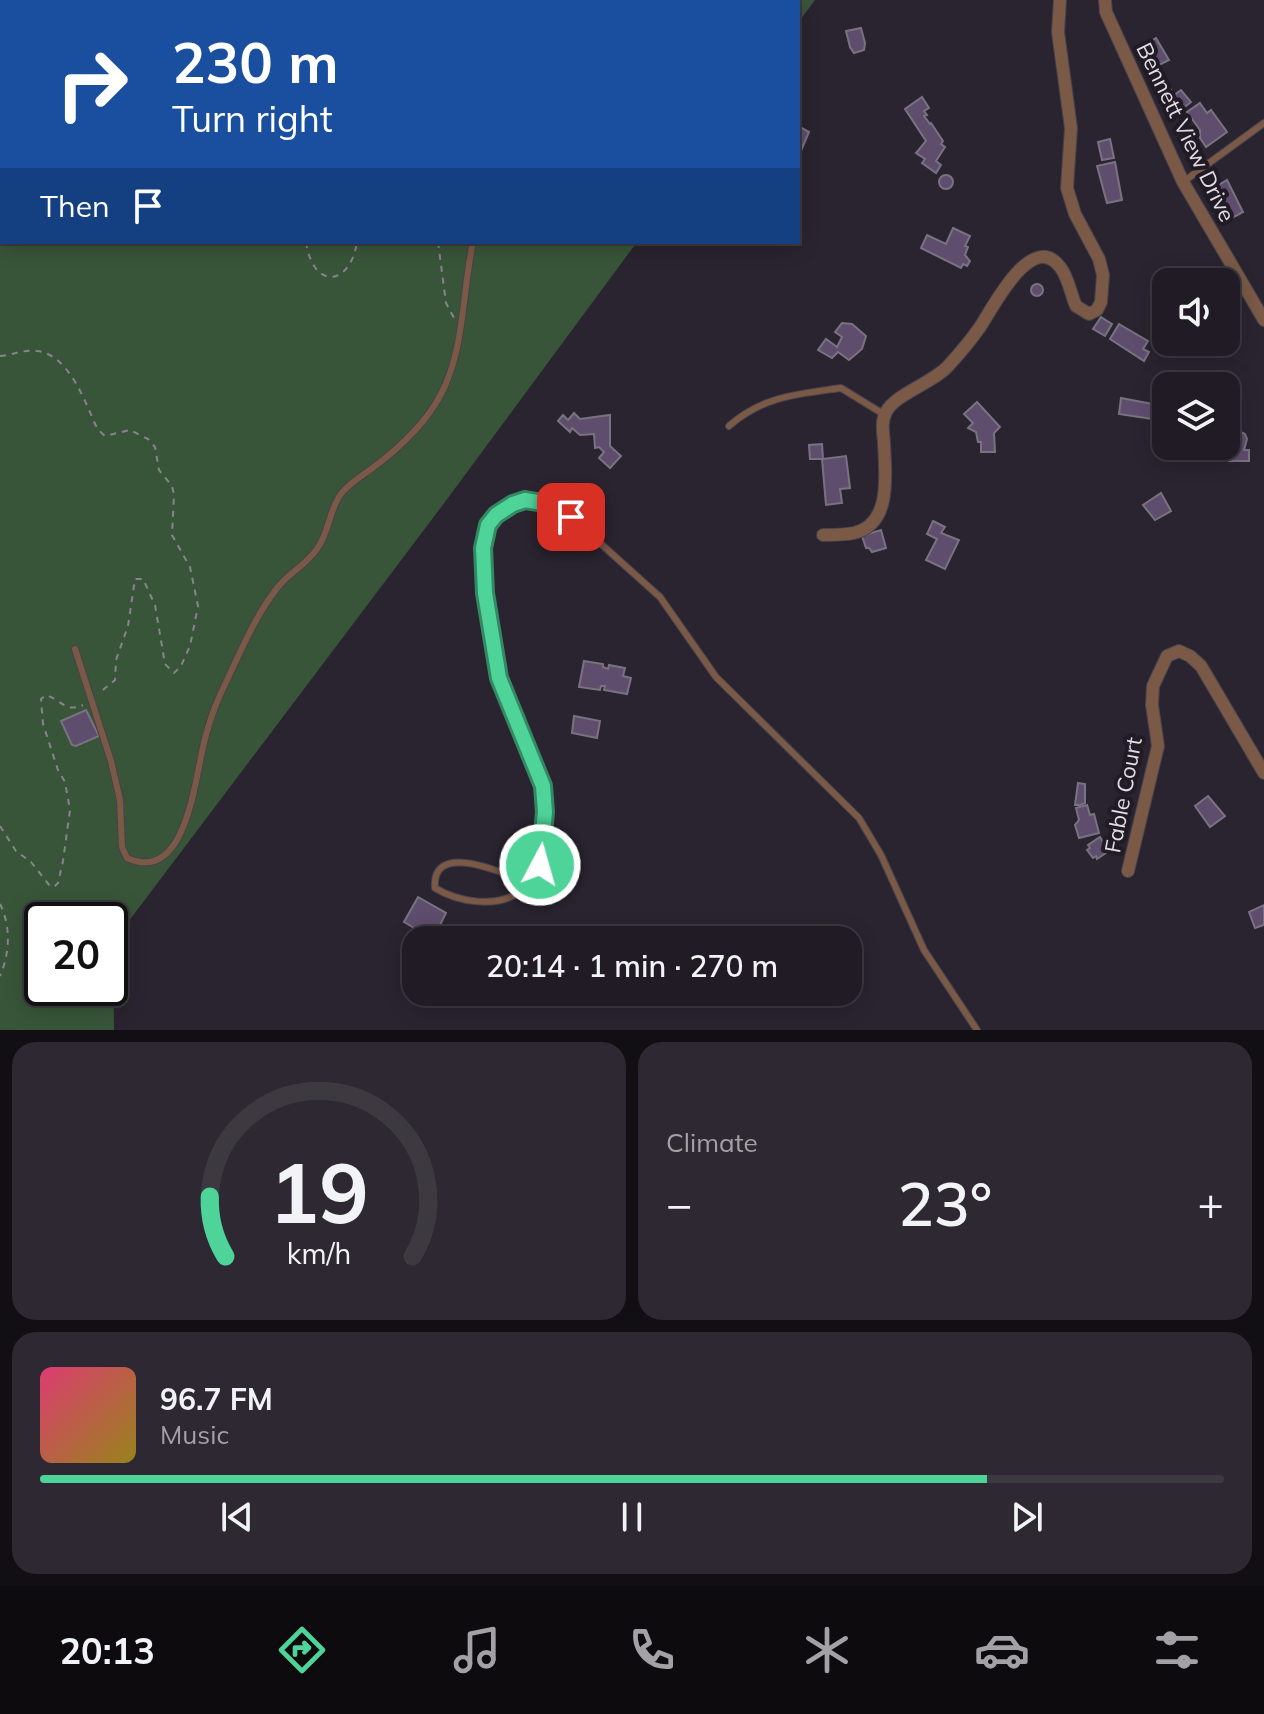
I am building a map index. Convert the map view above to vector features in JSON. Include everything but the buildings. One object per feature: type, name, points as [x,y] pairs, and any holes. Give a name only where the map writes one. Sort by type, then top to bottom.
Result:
[{"type":"street","points":[[823,535],[856,532],[872,523],[879,513],[885,476],[883,421],[888,408],[946,368],[978,331],[1011,278],[1033,259],[1048,258],[1062,268],[1076,306],[1081,311],[1089,314],[1097,310],[1101,302],[1103,275],[1099,259],[1075,214],[1067,188],[1071,128],[1058,32],[1060,0]]},
{"type":"street","name":"Bennett View Drive","points":[[1105,0],[1106,12],[1183,182],[1264,320]]},
{"type":"street","name":"Fable Court","points":[[1128,871],[1158,746],[1152,705],[1153,686],[1167,656],[1179,651],[1201,666],[1264,773]]},
{"type":"lane","points":[[1183,182],[1264,123]]},
{"type":"lane","points":[[75,649],[105,740],[120,800],[122,847],[127,858],[141,864],[153,861],[166,853],[190,813],[200,759],[215,709],[235,663],[277,588],[319,546],[341,494],[399,446],[434,405],[449,378],[460,330],[473,244]]},
{"type":"lane","points":[[729,426],[746,411],[766,401],[841,388],[885,415]]},
{"type":"lane","points":[[522,880],[518,893],[485,902],[442,892],[435,888],[434,878],[438,870],[465,862],[490,867],[522,880],[532,877],[540,865],[545,812],[543,786],[499,678],[485,593],[483,548],[488,525],[496,515],[525,500],[543,503],[571,517],[660,597],[716,677],[859,818],[881,855],[924,950],[977,1030]]},
{"type":"path","points":[[307,244],[314,269],[328,277],[348,268],[356,244]]},
{"type":"path","points":[[438,244],[446,303],[460,330]]},
{"type":"path","points":[[0,356],[37,351],[48,354],[76,382],[99,432],[105,436],[130,430],[148,439],[155,447],[159,470],[172,486],[174,495],[172,535],[190,567],[198,606],[193,635],[185,657],[174,673],[165,664],[152,595],[143,579],[135,579],[128,626],[116,660],[115,680],[91,700],[73,709],[46,695],[41,699],[43,724],[65,782],[70,810],[63,861],[58,883],[54,887],[16,851],[0,826]]},
{"type":"path","points":[[0,904],[7,920],[8,935],[0,976]]},
{"type":"green space","points":[[800,0],[815,0],[800,20]]},
{"type":"green space","points":[[0,244],[636,244],[128,922],[128,902],[24,902],[24,1006],[114,1006],[114,1030],[0,1030]]},
{"type":"route","points":[[540,865],[545,812],[543,786],[499,678],[485,593],[483,548],[488,525],[496,515],[513,504],[525,500],[543,503],[571,517]]}]
